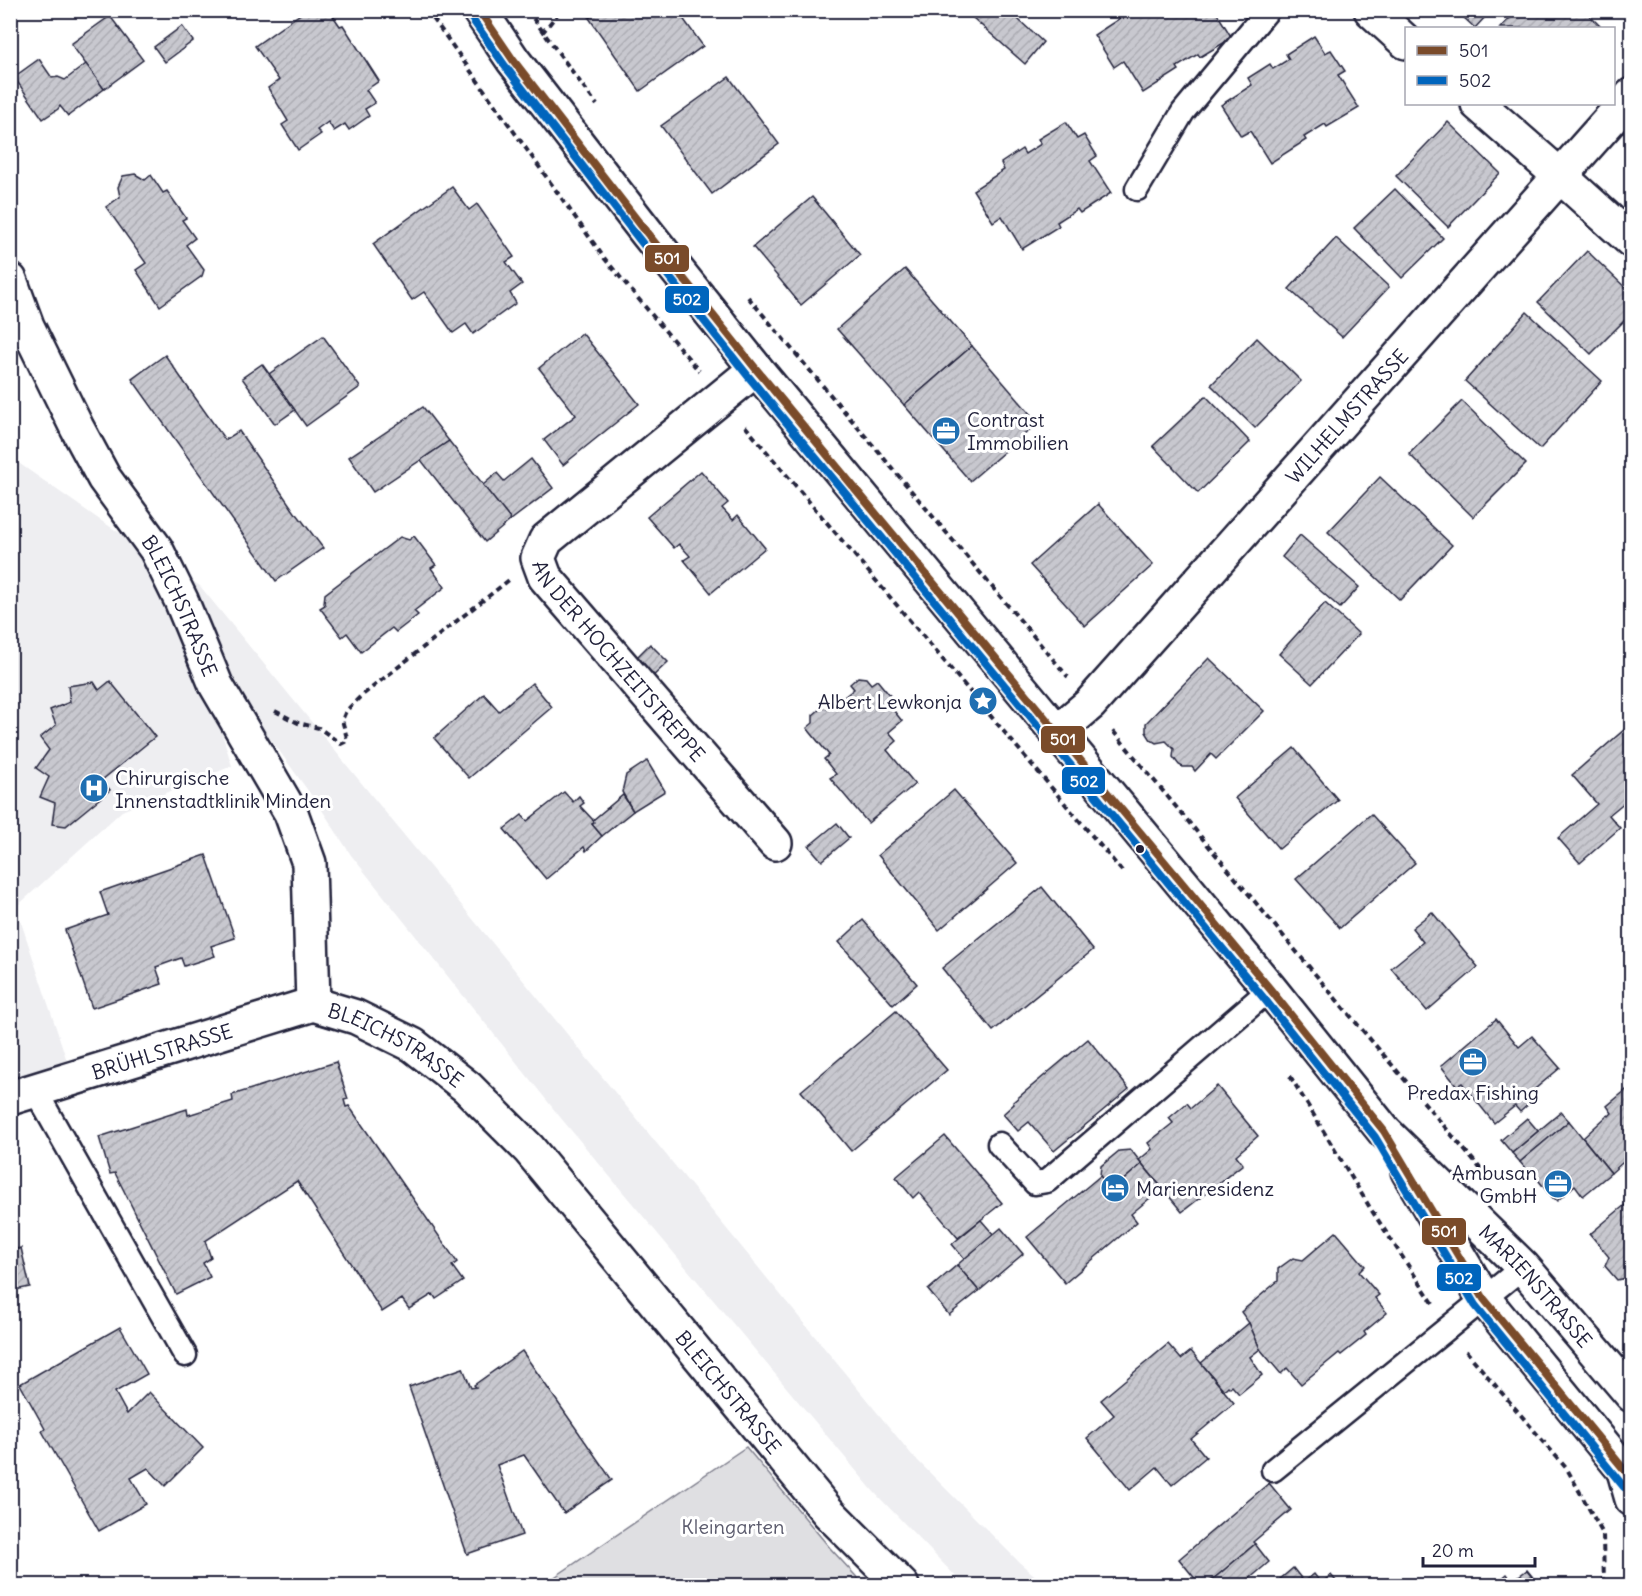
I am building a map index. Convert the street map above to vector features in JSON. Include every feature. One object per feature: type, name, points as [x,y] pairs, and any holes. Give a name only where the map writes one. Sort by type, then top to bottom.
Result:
[{"type":"street","name":"MARIENSTRASSE","points":[[479,10],[513,60],[756,369],[1270,989],[1384,1131],[1523,1267],[1632,1395]]},
{"type":"street","points":[[1371,10],[1405,40]]},
{"type":"street","name":"WILHELMSTRASSE","points":[[1057,732],[1090,704],[1632,95]]},
{"type":"street","points":[[1479,105],[1632,241]]},
{"type":"street","name":"BLEICHSTRASSE","points":[[10,280],[27,326],[77,428],[104,478],[156,549],[181,600],[216,685],[291,813],[309,862],[313,1004],[356,1017],[413,1045],[466,1087],[529,1149],[828,1512],[902,1586]]},
{"type":"street","name":"AN DER HOCHZEITSTREPPE","points":[[756,369],[546,540],[538,558],[545,577],[775,843]]},
{"type":"street","name":"BRÜHLSTRASSE","points":[[23,1094],[313,1004]]},
{"type":"street","name":"MARIENSTRASSE","points":[[1384,1131],[1484,1299],[1629,1483]]},
{"type":"lane","points":[[1137,189],[1183,112],[1268,10]]},
{"type":"lane","points":[[999,1144],[1035,1183],[1047,1181],[1270,989]]},
{"type":"lane","points":[[23,1094],[185,1355]]},
{"type":"lane","points":[[1273,1470],[1523,1267]]},
{"type":"path","points":[[427,10],[606,259],[1125,875]]},
{"type":"path","points":[[277,713],[298,723],[319,728],[340,744],[345,742],[347,738],[342,720],[346,711],[360,697],[538,558]]},
{"type":"path","points":[[1287,1070],[1372,1211],[1462,1346],[1567,1468],[1603,1534],[1604,1586]]},
{"type":"shaded area","points":[[10,457],[200,586],[912,1455],[1020,1563],[1046,1585],[964,1585],[874,1492],[560,1117],[351,855],[322,810],[233,687],[168,621],[207,685],[232,766],[122,811],[16,907],[71,1073],[11,1091]]},
{"type":"green space","name":"Kleingarten","points":[[746,1447],[864,1585],[543,1585]]},
{"type":"building","points":[[306,10],[329,10],[340,26],[343,25],[379,81],[366,90],[375,103],[365,109],[369,116],[349,130],[345,124],[334,131],[328,122],[317,130],[321,134],[298,150],[282,125],[288,121],[268,88],[279,80],[255,46]]},
{"type":"building","points":[[600,10],[677,10],[703,46],[640,91],[589,18]]},
{"type":"building","points":[[964,10],[1008,10],[1043,42],[1025,64]]},
{"type":"building","points":[[1123,10],[1215,10],[1232,38],[1200,57],[1198,54],[1177,67],[1179,70],[1143,93],[1123,61],[1114,67],[1094,35],[1125,15]]},
{"type":"building","points":[[1468,10],[1481,10],[1486,16],[1476,27],[1463,17]]},
{"type":"building","points":[[1518,10],[1584,10],[1601,27],[1501,27]]},
{"type":"building","points":[[110,16],[143,60],[104,89],[71,44]]},
{"type":"building","points":[[182,26],[193,41],[165,62],[154,47]]},
{"type":"building","points":[[1314,36],[1325,53],[1331,50],[1345,71],[1338,75],[1359,108],[1327,127],[1325,124],[1304,137],[1306,140],[1270,163],[1250,131],[1241,136],[1221,105],[1252,85],[1248,78],[1270,64],[1273,69],[1289,59],[1286,54]]},
{"type":"building","points":[[39,59],[52,78],[58,77],[65,80],[86,64],[104,89],[68,116],[60,106],[43,119],[14,77]]},
{"type":"building","points":[[729,77],[779,144],[712,194],[661,126]]},
{"type":"building","points":[[1066,122],[1077,139],[1084,135],[1097,156],[1090,161],[1111,193],[1080,213],[1077,209],[1057,222],[1059,226],[1022,249],[1002,216],[993,222],[973,190],[1004,170],[1001,163],[1022,149],[1025,154],[1041,144],[1038,139]]},
{"type":"building","points":[[1448,122],[1500,173],[1448,227],[1396,176]]},
{"type":"building","points":[[135,174],[145,180],[151,175],[163,193],[167,191],[186,218],[182,220],[195,238],[186,245],[204,270],[202,276],[160,306],[136,270],[146,263],[106,207],[120,197],[118,187],[123,176]]},
{"type":"building","points":[[452,187],[469,210],[477,204],[514,257],[506,262],[522,284],[510,293],[516,303],[473,334],[466,324],[453,333],[424,292],[412,300],[373,244]]},
{"type":"building","points":[[1395,189],[1443,238],[1402,278],[1354,228]]},
{"type":"building","points":[[812,197],[860,255],[801,305],[753,247]]},
{"type":"building","points":[[1336,238],[1389,287],[1342,337],[1289,289]]},
{"type":"building","points":[[1587,251],[1632,294],[1632,313],[1591,354],[1538,302]]},
{"type":"building","points":[[905,269],[972,346],[904,405],[837,329]]},
{"type":"building","points":[[1527,312],[1602,381],[1540,449],[1465,381]]},
{"type":"building","points":[[582,333],[639,404],[563,465],[544,440],[576,415],[539,368]]},
{"type":"building","points":[[323,336],[360,387],[306,426],[269,374]]},
{"type":"building","points":[[1257,338],[1301,381],[1255,428],[1211,385]]},
{"type":"building","points":[[972,346],[1038,423],[970,481],[904,405]]},
{"type":"building","points":[[165,355],[225,440],[239,431],[296,514],[323,548],[276,581],[132,379]]},
{"type":"building","points":[[262,364],[295,410],[275,424],[242,378]]},
{"type":"building","points":[[1206,396],[1250,442],[1198,493],[1153,446]]},
{"type":"building","points":[[1462,401],[1526,464],[1473,517],[1409,454]]},
{"type":"building","points":[[423,407],[449,441],[373,492],[349,457]]},
{"type":"building","points":[[449,441],[511,520],[485,542],[421,460]]},
{"type":"building","points":[[531,459],[553,488],[511,520],[483,485],[497,473],[504,481]]},
{"type":"building","points":[[701,471],[728,503],[722,508],[733,520],[738,515],[765,548],[711,593],[684,560],[690,556],[679,544],[674,548],[647,517]]},
{"type":"building","points":[[1380,477],[1452,545],[1400,600],[1328,532]]},
{"type":"building","points":[[1098,504],[1153,565],[1085,626],[1030,565]]},
{"type":"building","points":[[1300,535],[1359,587],[1340,608],[1282,557]]},
{"type":"building","points":[[414,536],[436,565],[431,568],[445,587],[414,611],[418,615],[396,632],[392,628],[361,652],[347,633],[342,637],[320,608],[325,605],[325,594],[400,537],[409,540]]},
{"type":"building","points":[[1325,603],[1359,634],[1312,684],[1279,654]]},
{"type":"building","points":[[650,644],[668,662],[649,680],[632,662]]},
{"type":"building","points":[[1209,658],[1264,711],[1216,759],[1211,754],[1195,771],[1192,767],[1179,765],[1173,757],[1174,749],[1166,741],[1156,743],[1151,740],[1146,732],[1146,723]]},
{"type":"building","points":[[858,677],[866,678],[871,684],[877,680],[891,697],[886,701],[902,721],[889,732],[897,741],[887,750],[915,784],[868,823],[830,778],[836,774],[824,759],[829,755],[807,728],[813,723],[813,715],[821,708],[829,709],[854,689],[850,684]]},
{"type":"building","points":[[110,681],[155,737],[102,780],[110,790],[66,826],[52,824],[55,803],[40,797],[49,777],[36,768],[49,750],[40,738],[56,725],[50,710],[70,702],[68,686],[94,682],[99,690]]},
{"type":"building","points":[[532,683],[552,707],[469,778],[434,738],[484,694],[499,711]]},
{"type":"building","points":[[1632,723],[1632,796],[1609,815],[1620,828],[1580,863],[1558,838],[1597,804],[1572,775]]},
{"type":"building","points":[[1294,748],[1338,800],[1279,849],[1235,798]]},
{"type":"building","points":[[647,761],[665,791],[633,811],[622,792],[626,775]]},
{"type":"building","points":[[954,790],[1017,863],[939,930],[878,855]]},
{"type":"building","points":[[564,792],[573,802],[579,796],[584,803],[580,806],[593,820],[592,824],[602,836],[586,851],[584,847],[546,879],[504,829],[522,815],[527,821]]},
{"type":"building","points":[[623,795],[633,811],[602,836],[592,824],[593,820]]},
{"type":"building","points":[[1371,814],[1415,863],[1340,928],[1296,879]]},
{"type":"building","points":[[837,823],[849,838],[822,861],[809,846]]},
{"type":"building","points":[[206,855],[235,938],[211,946],[215,956],[184,966],[181,958],[156,967],[162,984],[92,1008],[65,930],[108,915],[100,892]]},
{"type":"building","points":[[1042,887],[1093,950],[993,1031],[942,968]]},
{"type":"building","points":[[1432,912],[1478,967],[1427,1011],[1391,968],[1423,942],[1412,928]]},
{"type":"building","points":[[863,920],[917,984],[893,1005],[839,942]]},
{"type":"building","points":[[896,1011],[947,1070],[851,1151],[801,1091]]},
{"type":"building","points":[[1496,1019],[1519,1047],[1532,1036],[1560,1068],[1529,1094],[1533,1100],[1520,1112],[1515,1106],[1494,1123],[1462,1083],[1457,1086],[1441,1066]]},
{"type":"building","points":[[1088,1039],[1129,1089],[1054,1151],[1029,1122],[1018,1131],[1003,1114],[1014,1104],[1013,1102]]},
{"type":"building","points":[[336,1062],[348,1099],[344,1100],[346,1107],[349,1106],[457,1262],[452,1266],[463,1281],[436,1299],[433,1294],[409,1309],[402,1299],[382,1312],[297,1181],[205,1241],[211,1258],[203,1263],[210,1277],[176,1294],[115,1173],[110,1174],[99,1137],[187,1109],[188,1115],[233,1101],[232,1095]]},
{"type":"building","points":[[1632,1085],[1632,1154],[1611,1173],[1583,1138],[1612,1113],[1607,1106]]},
{"type":"building","points":[[1217,1086],[1258,1136],[1236,1155],[1243,1164],[1182,1212],[1139,1160],[1152,1149],[1148,1143],[1173,1123],[1169,1118],[1187,1103],[1191,1108]]},
{"type":"building","points":[[1561,1112],[1569,1121],[1520,1162],[1512,1153]]},
{"type":"building","points":[[1527,1118],[1538,1131],[1512,1153],[1501,1140]]},
{"type":"building","points":[[1569,1121],[1611,1173],[1583,1196],[1575,1185],[1557,1201],[1532,1172],[1530,1174],[1520,1162]]},
{"type":"building","points":[[945,1136],[1002,1203],[958,1238],[919,1192],[913,1198],[896,1177]]},
{"type":"building","points":[[1131,1150],[1142,1164],[1112,1190],[1100,1176],[1101,1166],[1119,1151]]},
{"type":"building","points":[[1142,1164],[1162,1188],[1131,1214],[1137,1222],[1065,1283],[1027,1237],[1100,1176],[1112,1190]]},
{"type":"building","points":[[1632,1199],[1632,1277],[1629,1280],[1626,1278],[1617,1280],[1605,1266],[1609,1257],[1590,1234]]},
{"type":"building","points":[[10,1200],[15,1222],[10,1223]]},
{"type":"building","points":[[981,1220],[994,1235],[965,1260],[952,1244]]},
{"type":"building","points":[[10,1225],[16,1249],[21,1248],[30,1287],[10,1291]]},
{"type":"building","points":[[1001,1228],[1023,1254],[979,1291],[957,1265]]},
{"type":"building","points":[[1336,1232],[1365,1266],[1359,1272],[1379,1295],[1375,1298],[1387,1313],[1364,1332],[1366,1335],[1341,1355],[1339,1353],[1301,1384],[1287,1368],[1281,1374],[1260,1349],[1249,1323],[1241,1312],[1278,1281],[1278,1269],[1293,1258],[1303,1260]]},
{"type":"building","points":[[957,1265],[979,1291],[949,1315],[928,1290]]},
{"type":"building","points":[[1249,1323],[1260,1349],[1250,1357],[1262,1375],[1239,1394],[1232,1386],[1224,1390],[1201,1363]]},
{"type":"building","points":[[120,1327],[147,1374],[115,1392],[127,1414],[149,1392],[203,1448],[165,1486],[148,1468],[131,1478],[146,1504],[99,1531],[42,1431],[45,1429],[20,1384]]},
{"type":"building","points":[[1168,1344],[1181,1359],[1191,1351],[1234,1403],[1191,1439],[1206,1457],[1172,1485],[1157,1467],[1130,1490],[1087,1438],[1114,1415],[1101,1400]]},
{"type":"building","points":[[522,1351],[612,1480],[564,1513],[524,1455],[497,1465],[522,1535],[467,1554],[409,1387],[463,1368],[471,1388],[476,1387],[474,1385]]},
{"type":"building","points":[[1269,1483],[1291,1510],[1253,1542],[1255,1544],[1205,1586],[1201,1586],[1179,1559]]},
{"type":"building","points":[[1255,1544],[1269,1562],[1241,1586],[1205,1586]]},
{"type":"building","points":[[1293,1568],[1304,1582],[1314,1574],[1321,1583],[1331,1575],[1340,1586],[1272,1586]]},
{"type":"building","points":[[1527,1570],[1540,1586],[1493,1586],[1507,1574],[1512,1581]]},
{"type":"transit line","name":"501","points":[[479,10],[513,60],[756,369],[1270,989],[1384,1131],[1484,1299],[1632,1479]]},
{"type":"transit line","name":"502","points":[[470,16],[505,66],[748,376],[1262,996],[1375,1137],[1475,1305],[1624,1487]]},
{"type":"place","name":"Contrast Immobilien","points":[[946,431]]},
{"type":"place","name":"Albert Lewkonja","points":[[983,701]]},
{"type":"place","name":"Chirurgische Innenstadtklinik Minden","points":[[94,788]]},
{"type":"place","name":"Predax Fishing","points":[[1473,1062]]},
{"type":"place","name":"Ambusan GmbH","points":[[1558,1184]]},
{"type":"place","name":"Marienresidenz","points":[[1115,1188]]}]
